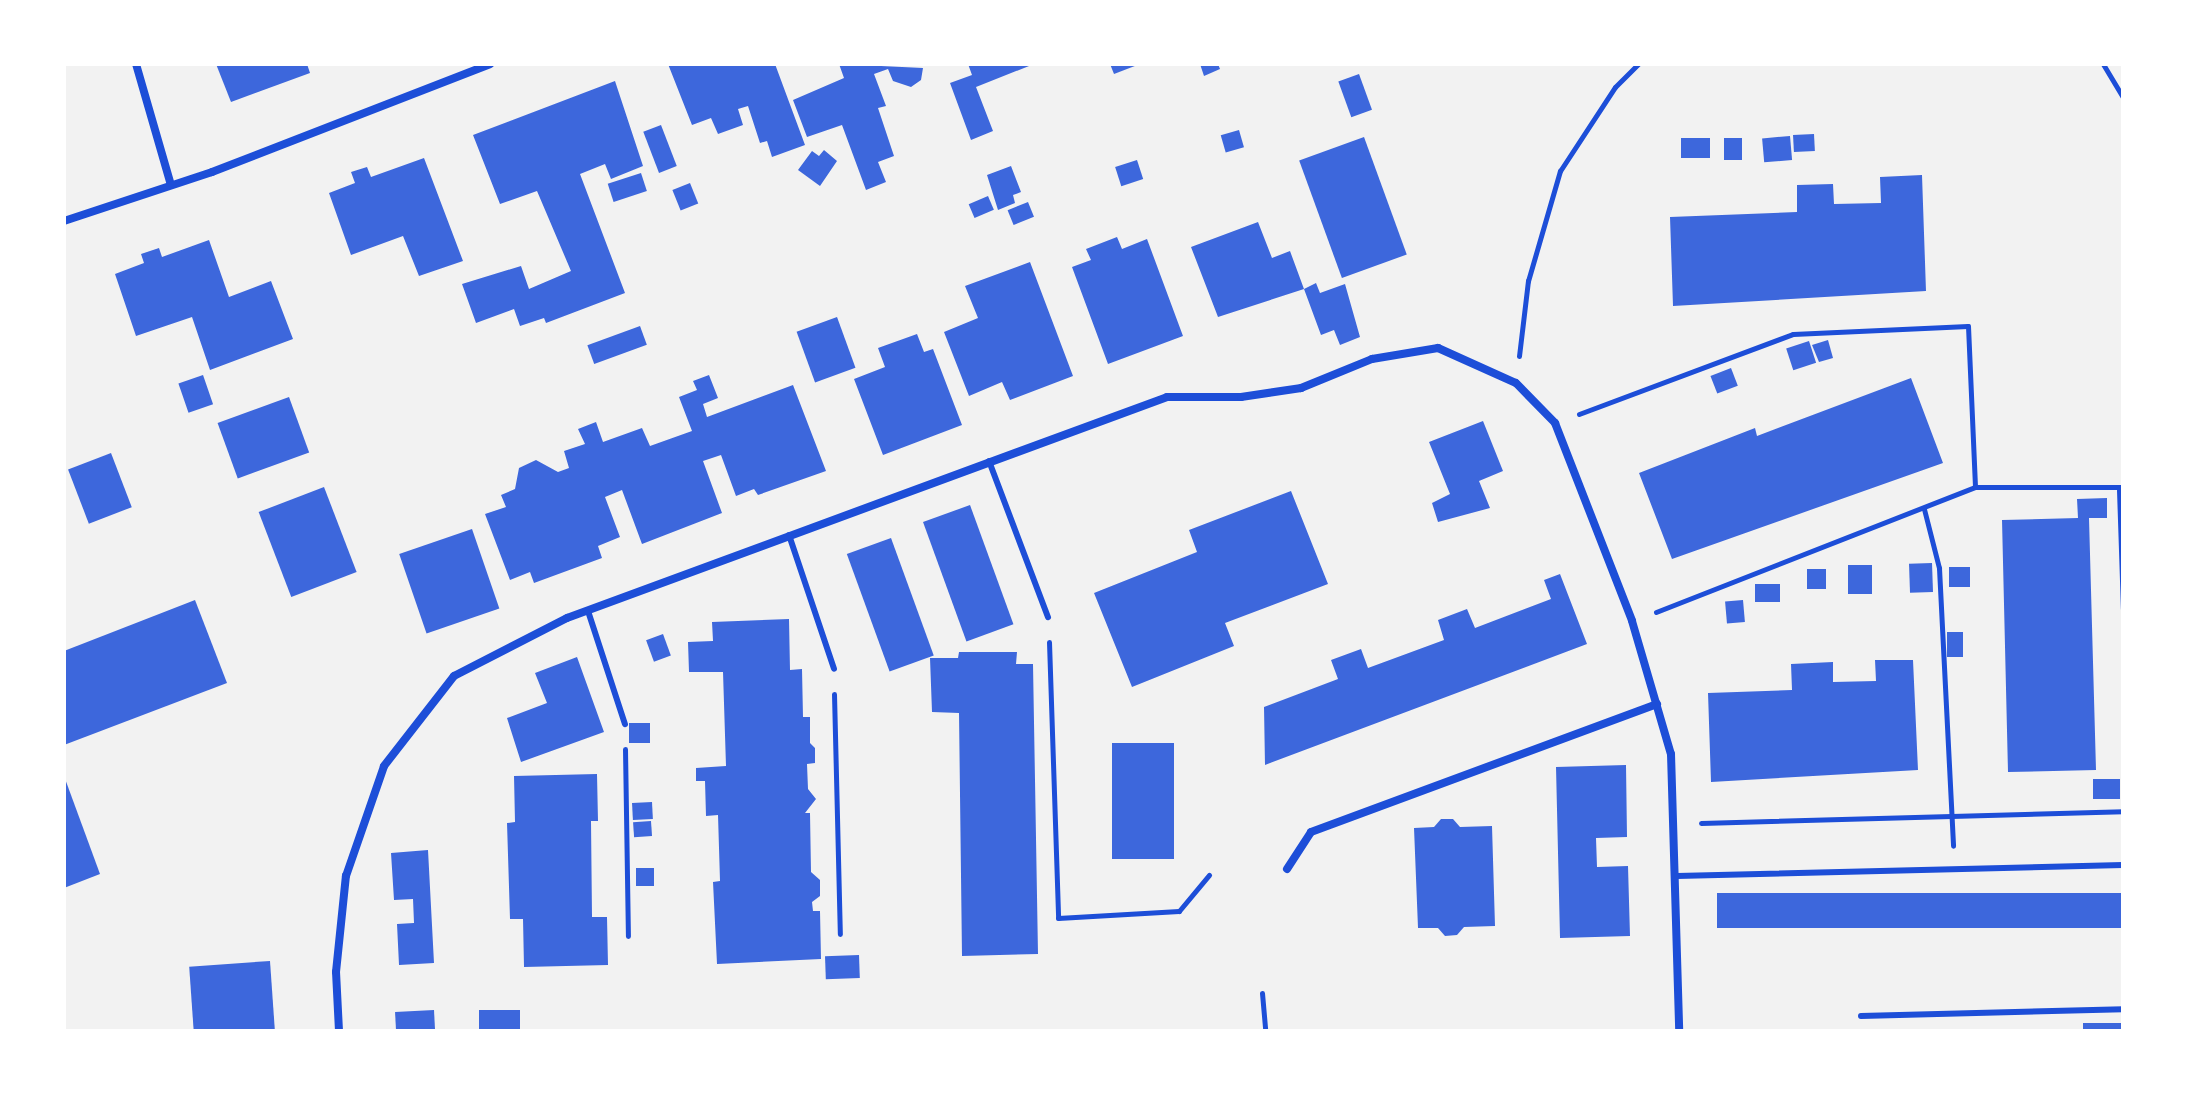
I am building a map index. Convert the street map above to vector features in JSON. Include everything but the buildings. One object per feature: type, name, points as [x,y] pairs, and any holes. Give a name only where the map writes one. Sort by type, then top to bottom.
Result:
[{"type":"street","points":[[136,64],[170,182]]},
{"type":"street","points":[[64,221],[170,182],[212,172],[490,64]]},
{"type":"street","points":[[339,1031],[336,972],[346,876],[384,766],[454,676],[534,631],[1167,397],[1241,397],[1301,388],[1372,359],[1438,348],[1516,383],[1555,423],[1632,621],[1671,754],[1676,824],[1679,1031]]},
{"type":"street","points":[[1287,869],[1311,832],[1657,704]]},
{"type":"lane","points":[[989,461],[1048,617]]},
{"type":"lane","points":[[789,535],[834,669]]},
{"type":"lane","points":[[588,611],[625,724]]},
{"type":"lane","points":[[1677,876],[2123,865]]},
{"type":"lane","points":[[1861,1016],[2123,1009]]},
{"type":"path","points":[[1516,383],[1528,281],[1560,171],[1615,87],[1638,64]]},
{"type":"path","points":[[2103,64],[2123,97]]},
{"type":"path","points":[[1555,423],[1793,334],[1968,326],[1975,487]]},
{"type":"path","points":[[1632,621],[1975,487],[2121,488],[2123,609]]},
{"type":"path","points":[[1924,509],[1939,568],[1951,815]]},
{"type":"path","points":[[1048,617],[1058,918],[1179,911],[1209,875]]},
{"type":"path","points":[[834,669],[840,934]]},
{"type":"path","points":[[625,724],[628,936]]},
{"type":"path","points":[[1676,824],[2123,811]]},
{"type":"path","points":[[1262,993],[1265,1031]]}]
